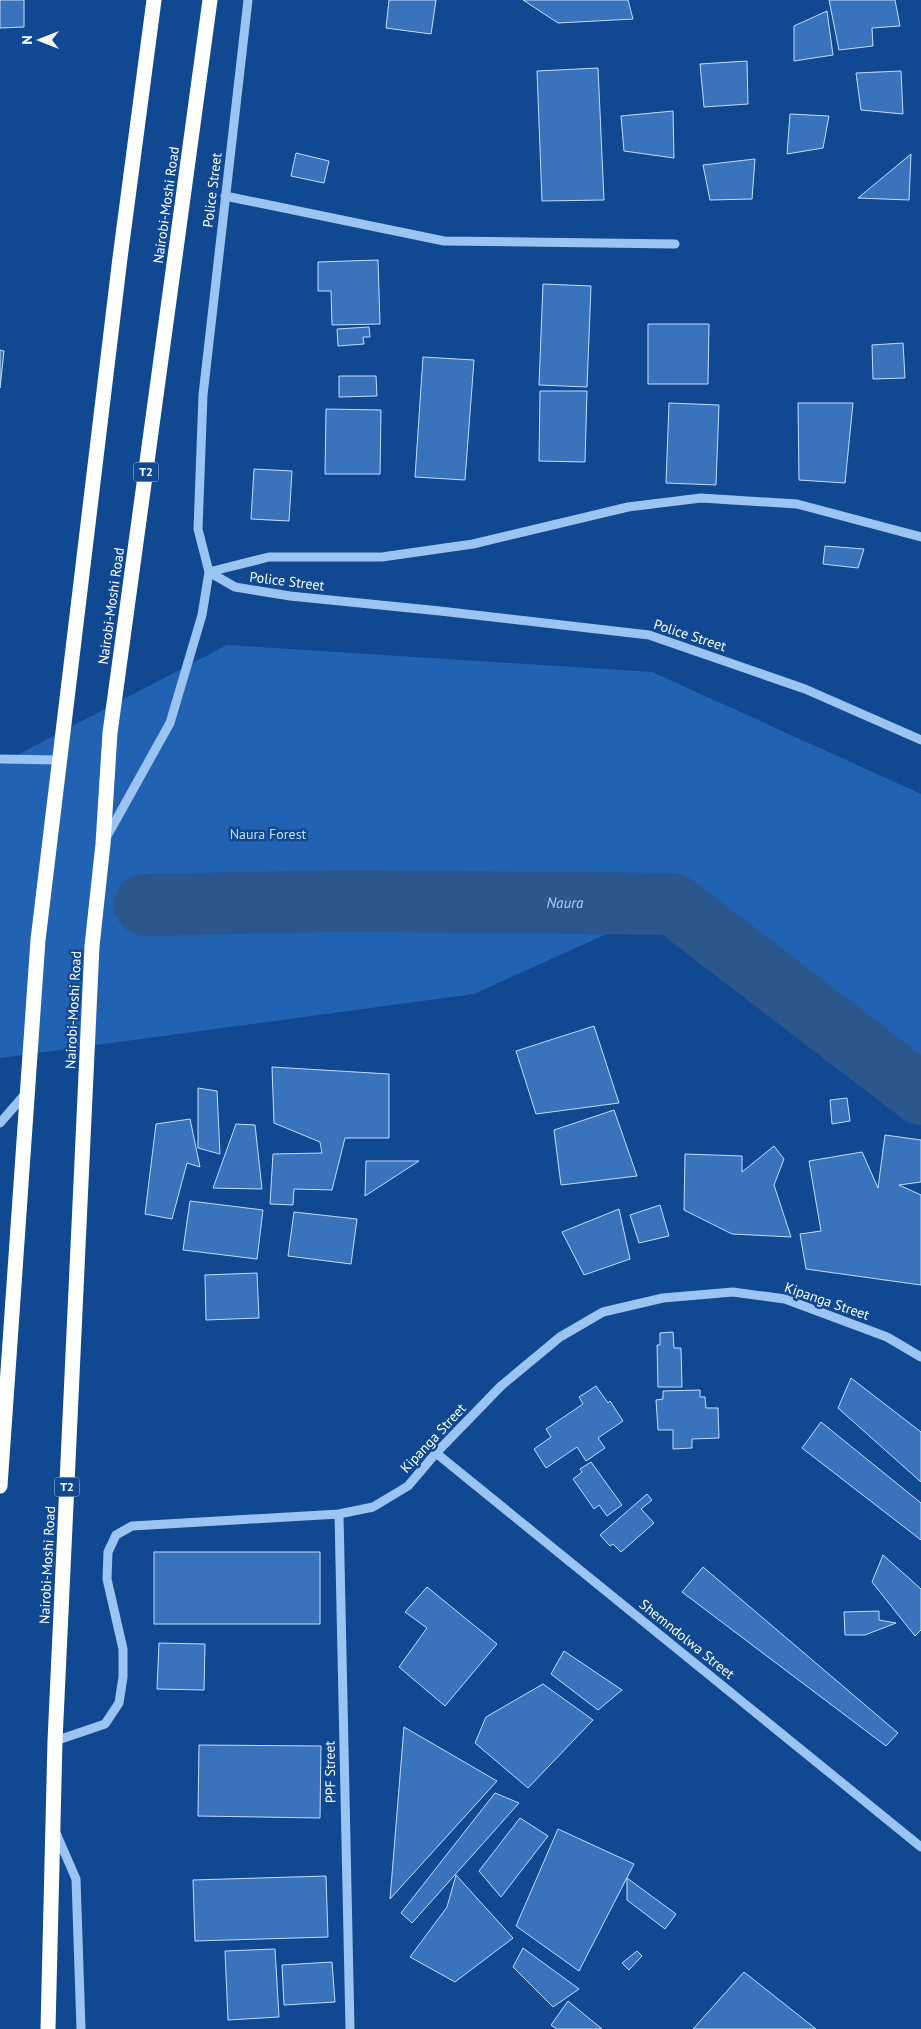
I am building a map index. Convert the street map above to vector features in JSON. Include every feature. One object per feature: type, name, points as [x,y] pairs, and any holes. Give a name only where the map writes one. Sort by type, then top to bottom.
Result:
[{"type":"highway","points":[[0,1486],[38,940],[120,258],[154,0]]},
{"type":"highway","name":"Nairobi-Moshi Road","points":[[48,2029],[55,1741],[92,946],[103,844],[110,733],[210,0]]},
{"type":"street","name":"Police Street","points":[[248,0],[203,395],[198,529],[209,572],[235,587],[290,596],[649,635],[805,690],[921,740]]},
{"type":"street","points":[[226,196],[444,241],[675,244]]},
{"type":"street","points":[[103,844],[170,723],[202,615],[209,572],[269,557],[382,557],[473,544],[628,507],[701,498],[797,504],[921,537]]},
{"type":"street","points":[[0,759],[59,760]]},
{"type":"street","points":[[0,1123],[28,1092]]},
{"type":"street","name":"Kipanga Street","points":[[55,1741],[106,1724],[119,1703],[123,1678],[123,1649],[107,1579],[108,1552],[116,1535],[132,1526],[338,1514],[373,1507],[408,1486],[436,1452],[501,1386],[560,1337],[603,1312],[663,1298],[733,1292],[784,1300],[887,1336],[921,1357]]},
{"type":"street","name":"Shemndolwa Street","points":[[436,1452],[921,1846]]},
{"type":"street","name":"PPF Street","points":[[338,1514],[350,2029]]},
{"type":"street","points":[[54,1828],[76,1879],[81,2029]]},
{"type":"green space","name":"Naura Forest","points":[[227,645],[652,672],[921,794],[921,1094],[673,904],[474,994],[0,1058],[0,764]]},
{"type":"building","points":[[0,0],[24,0],[24,27],[0,28]]},
{"type":"building","points":[[389,0],[436,0],[431,34],[386,28]]},
{"type":"building","points":[[523,0],[628,0],[633,19],[558,23]]},
{"type":"building","points":[[829,0],[895,0],[900,26],[872,28],[873,46],[839,50]]},
{"type":"building","points":[[827,11],[833,55],[794,61],[794,26]]},
{"type":"building","points":[[747,61],[748,104],[704,107],[700,64]]},
{"type":"building","points":[[598,68],[604,200],[542,201],[537,71]]},
{"type":"building","points":[[901,71],[903,114],[861,110],[856,73]]},
{"type":"building","points":[[673,111],[674,158],[624,151],[621,116]]},
{"type":"building","points":[[790,114],[829,116],[823,148],[787,154]]},
{"type":"building","points":[[296,153],[329,161],[324,183],[291,176]]},
{"type":"building","points":[[911,154],[909,200],[858,198]]},
{"type":"building","points":[[755,159],[752,199],[710,200],[703,165]]},
{"type":"building","points":[[378,260],[380,324],[332,325],[331,291],[318,291],[318,262]]},
{"type":"building","points":[[543,284],[591,286],[587,387],[539,385]]},
{"type":"building","points":[[648,324],[709,324],[708,384],[648,384]]},
{"type":"building","points":[[369,327],[370,337],[363,337],[364,344],[338,346],[337,329]]},
{"type":"building","points":[[903,343],[905,378],[873,379],[872,345]]},
{"type":"building","points":[[0,350],[4,351],[0,388]]},
{"type":"building","points":[[423,357],[474,360],[465,480],[415,477]]},
{"type":"building","points":[[339,376],[376,376],[377,396],[339,397]]},
{"type":"building","points":[[540,391],[587,391],[585,462],[539,461]]},
{"type":"building","points":[[669,403],[719,405],[716,485],[666,483]]},
{"type":"building","points":[[798,403],[853,403],[845,483],[799,480]]},
{"type":"building","points":[[326,409],[381,410],[380,474],[325,474]]},
{"type":"building","points":[[254,469],[292,471],[289,521],[251,519]]},
{"type":"building","points":[[825,546],[864,549],[858,568],[823,564]]},
{"type":"building","points":[[594,1026],[619,1103],[536,1114],[516,1051]]},
{"type":"building","points":[[272,1067],[389,1074],[389,1138],[345,1138],[332,1190],[294,1189],[293,1205],[270,1204],[273,1154],[322,1153],[320,1142],[274,1123]]},
{"type":"building","points":[[198,1088],[217,1091],[220,1154],[198,1148]]},
{"type":"building","points":[[847,1098],[850,1121],[832,1124],[830,1100]]},
{"type":"building","points":[[614,1110],[637,1176],[561,1185],[554,1130]]},
{"type":"building","points":[[190,1119],[200,1167],[187,1163],[172,1219],[145,1214],[156,1124]]},
{"type":"building","points":[[236,1124],[255,1125],[262,1189],[213,1188]]},
{"type":"building","points":[[885,1135],[921,1140],[921,1182],[899,1185],[921,1195],[921,1285],[806,1269],[800,1234],[821,1231],[809,1161],[862,1152],[878,1188]]},
{"type":"building","points":[[774,1146],[784,1159],[774,1185],[791,1237],[732,1234],[684,1210],[685,1154],[742,1156],[742,1172]]},
{"type":"building","points":[[366,1161],[419,1161],[365,1196]]},
{"type":"building","points":[[190,1201],[263,1210],[257,1259],[183,1250]]},
{"type":"building","points":[[660,1205],[669,1236],[639,1243],[630,1215]]},
{"type":"building","points":[[619,1209],[630,1259],[584,1275],[562,1232]]},
{"type":"building","points":[[294,1212],[357,1219],[351,1264],[288,1256]]},
{"type":"building","points":[[257,1273],[259,1318],[206,1320],[205,1275]]},
{"type":"building","points":[[673,1332],[674,1348],[681,1348],[682,1387],[658,1387],[657,1345],[660,1345],[660,1333]]},
{"type":"building","points":[[851,1378],[921,1432],[921,1482],[838,1408]]},
{"type":"building","points":[[596,1386],[608,1403],[610,1401],[623,1421],[598,1438],[605,1448],[586,1461],[577,1447],[546,1468],[534,1449],[551,1437],[546,1429],[583,1404],[579,1397]]},
{"type":"building","points":[[700,1390],[700,1397],[705,1397],[706,1408],[718,1408],[719,1438],[692,1439],[692,1448],[673,1449],[673,1430],[658,1430],[656,1400],[663,1399],[663,1391]]},
{"type":"building","points":[[821,1422],[921,1503],[921,1540],[802,1448]]},
{"type":"building","points":[[591,1462],[622,1505],[607,1516],[599,1505],[594,1509],[573,1479],[582,1472],[580,1469]]},
{"type":"building","points":[[647,1494],[652,1500],[641,1509],[654,1523],[621,1552],[613,1544],[610,1546],[600,1535]]},
{"type":"building","points":[[154,1552],[320,1552],[320,1624],[154,1624]]},
{"type":"building","points":[[883,1555],[921,1589],[921,1630],[915,1636],[872,1582]]},
{"type":"building","points":[[703,1567],[898,1733],[886,1746],[682,1592]]},
{"type":"building","points":[[427,1587],[497,1644],[445,1706],[399,1667],[427,1628],[405,1612]]},
{"type":"building","points":[[879,1611],[879,1620],[896,1623],[865,1635],[845,1635],[844,1612]]},
{"type":"building","points":[[159,1643],[205,1644],[204,1690],[157,1689]]},
{"type":"building","points":[[564,1651],[622,1690],[598,1710],[551,1674]]},
{"type":"building","points":[[543,1684],[593,1720],[528,1788],[475,1743],[486,1717]]},
{"type":"building","points":[[404,1727],[497,1781],[390,1899]]},
{"type":"building","points":[[199,1745],[321,1746],[320,1818],[198,1816]]},
{"type":"building","points":[[495,1793],[519,1803],[412,1923],[401,1913]]},
{"type":"building","points":[[520,1818],[548,1836],[501,1897],[479,1871]]},
{"type":"building","points":[[558,1829],[634,1864],[579,1971],[516,1926]]},
{"type":"building","points":[[456,1875],[513,1938],[455,1982],[410,1957],[447,1907]]},
{"type":"building","points":[[326,1876],[328,1937],[195,1941],[193,1880]]},
{"type":"building","points":[[627,1878],[676,1914],[665,1929],[627,1900]]},
{"type":"building","points":[[523,1948],[579,1989],[553,2007],[513,1967]]},
{"type":"building","points":[[275,1949],[279,2017],[228,2020],[225,1951]]},
{"type":"building","points":[[637,1951],[642,1956],[629,1970],[622,1963]]},
{"type":"building","points":[[332,1962],[335,2002],[284,2005],[282,1965]]},
{"type":"building","points":[[744,1972],[816,2029],[693,2029]]},
{"type":"building","points":[[568,2001],[602,2029],[557,2029],[551,2025]]},
{"type":"waterway","name":"Naura","points":[[145,905],[346,901],[673,904],[921,1094]]}]
